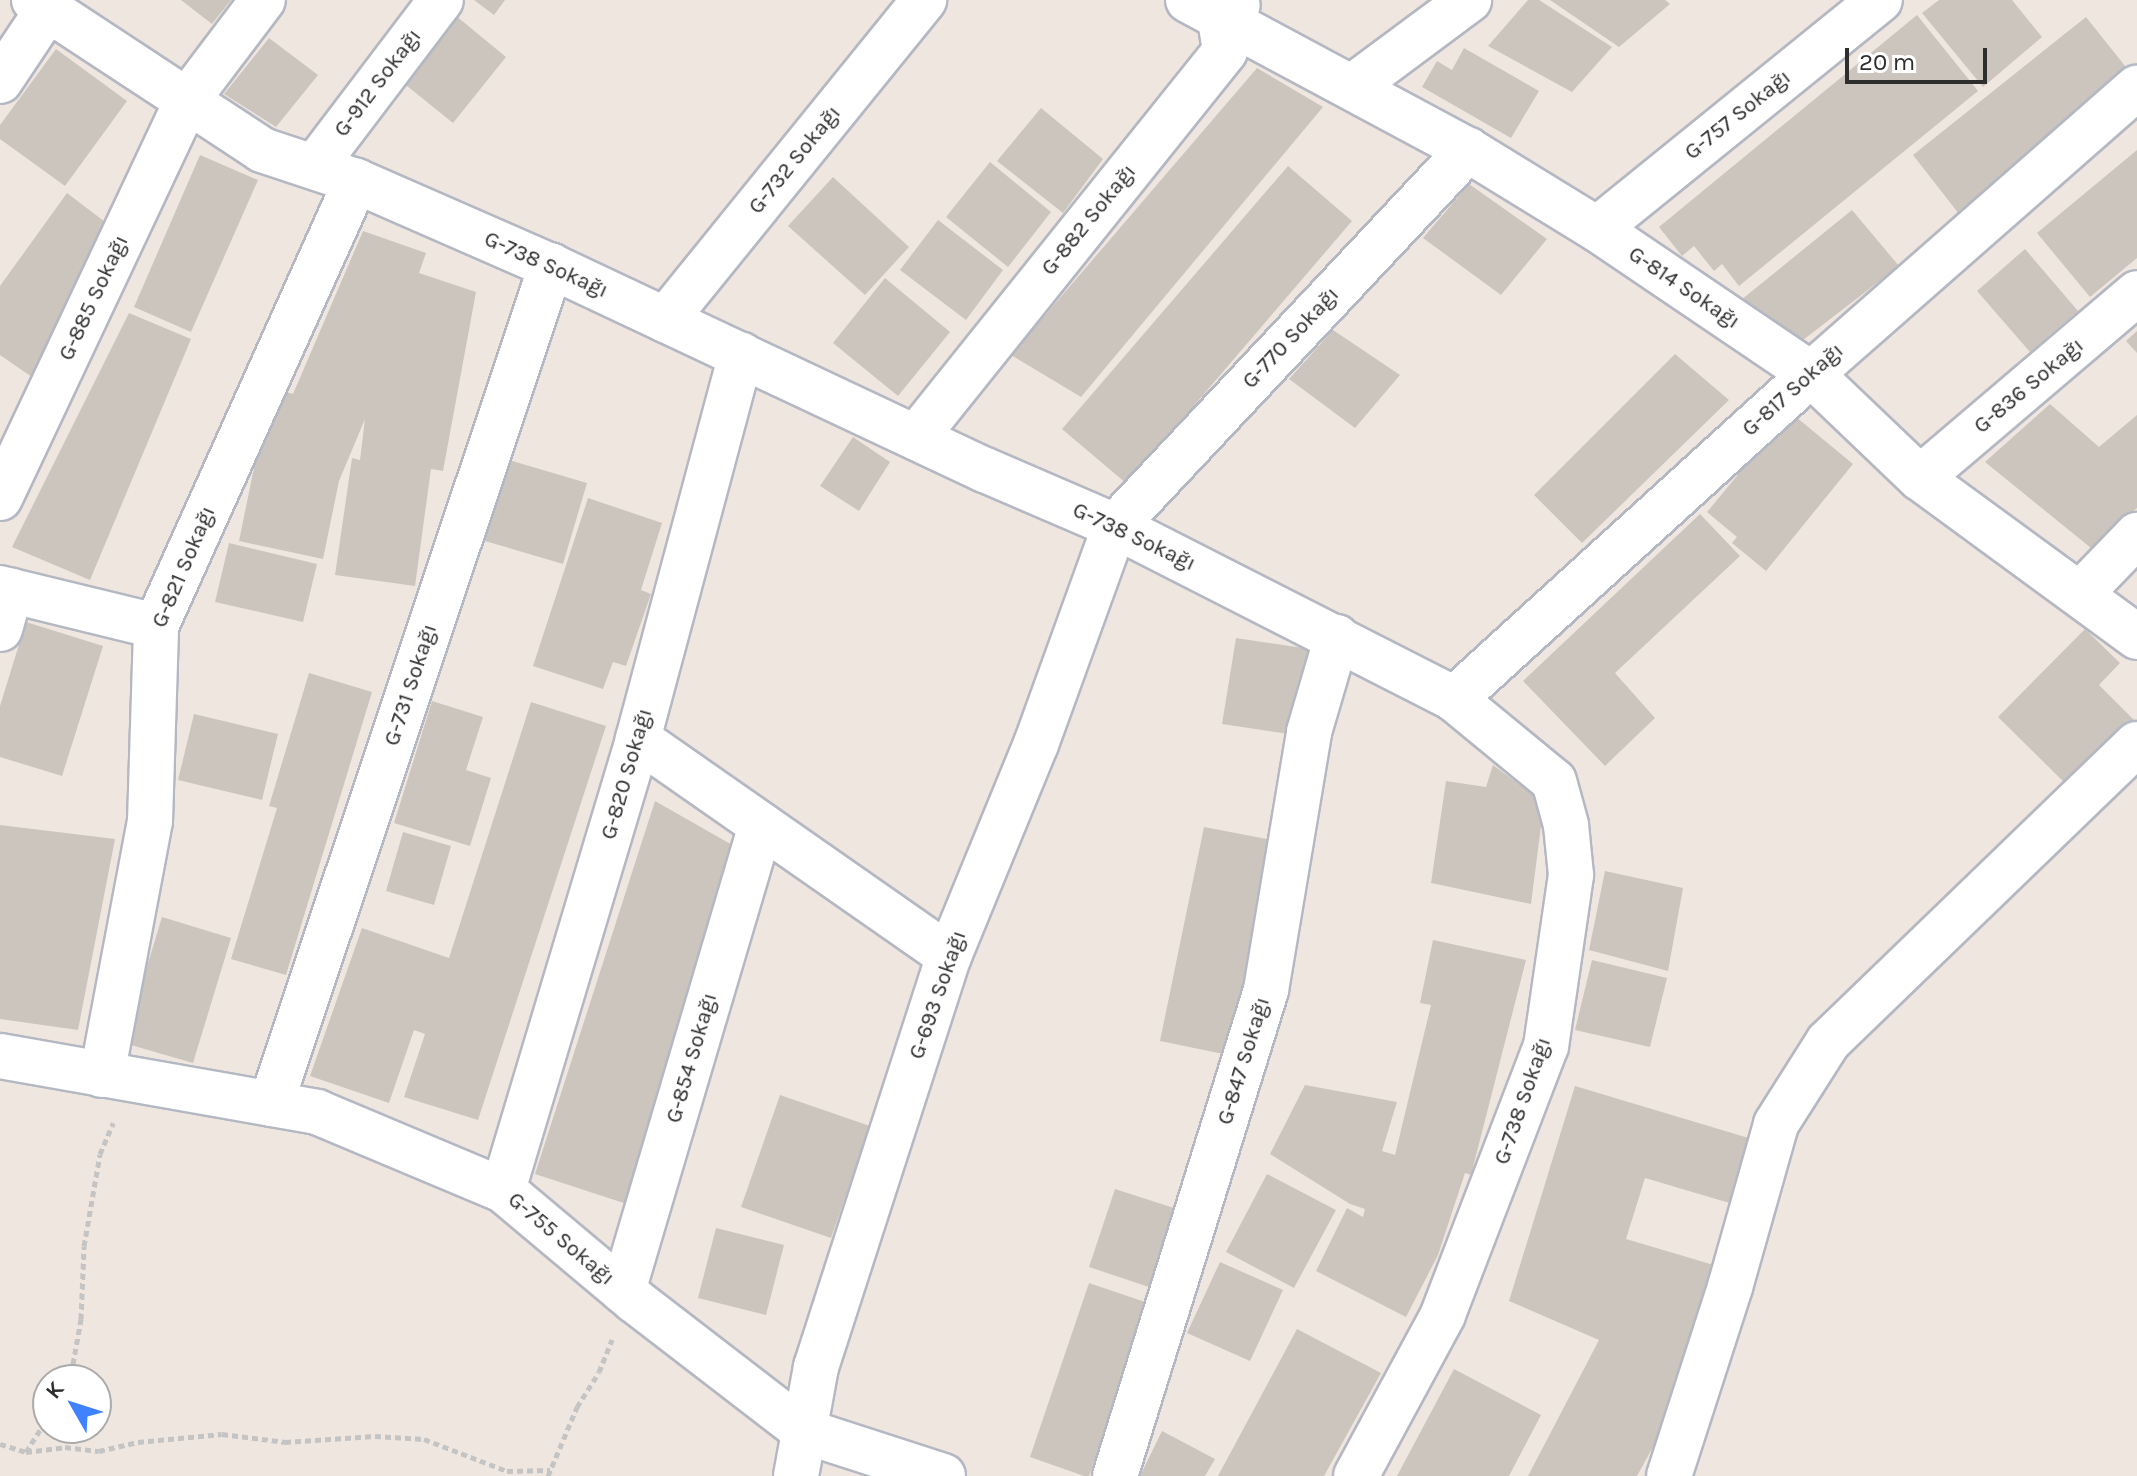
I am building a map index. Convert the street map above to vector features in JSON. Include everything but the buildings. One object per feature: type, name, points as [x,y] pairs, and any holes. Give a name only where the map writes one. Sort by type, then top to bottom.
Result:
[{"type":"street","name":"G-885 Sokağı","points":[[0,498],[188,99],[263,0]]},
{"type":"street","name":"G-912 Sokağı","points":[[315,166],[441,0]]},
{"type":"street","name":"G-732 Sokağı","points":[[665,320],[924,0]]},
{"type":"street","points":[[1352,87],[1469,0]]},
{"type":"street","name":"G-757 Sokağı","points":[[1597,229],[1880,0]]},
{"type":"street","name":"G-738 Sokağı","points":[[41,4],[262,150],[356,181],[551,266],[916,437],[1115,526],[1337,637],[1454,699],[1554,781],[1566,825],[1571,875],[1546,1046],[1443,1315],[1356,1476]]},
{"type":"street","points":[[0,81],[41,4]]},
{"type":"street","name":"G-814 Sokağı","points":[[1217,7],[1352,87],[1468,150],[1597,229],[1811,374],[1920,478],[2137,637]]},
{"type":"street","name":"G-882 Sokağı","points":[[916,437],[1225,51],[1217,7]]},
{"type":"street","name":"G-817 Sokağı","points":[[1454,699],[1811,374],[2137,88]]},
{"type":"street","name":"G-770 Sokağı","points":[[1115,526],[1468,150]]},
{"type":"street","name":"G-821 Sokağı","points":[[102,1075],[150,821],[156,626],[356,181]]},
{"type":"street","name":"G-731 Sokağı","points":[[271,1104],[551,266]]},
{"type":"street","name":"G-836 Sokağı","points":[[1920,478],[2137,293]]},
{"type":"street","name":"G-820 Sokağı","points":[[503,1190],[638,739],[741,355]]},
{"type":"street","name":"G-693 Sokağı","points":[[796,1476],[816,1367],[949,956],[1036,744],[1115,526]]},
{"type":"street","points":[[2081,593],[2137,535]]},
{"type":"street","points":[[4,603],[156,626]]},
{"type":"street","name":"G-847 Sokağı","points":[[1115,1476],[1266,990],[1309,732],[1337,637]]},
{"type":"street","points":[[638,739],[949,956]]},
{"type":"street","points":[[1669,1476],[1730,1287],[1776,1124],[1828,1042],[2137,744]]},
{"type":"street","name":"G-854 Sokağı","points":[[629,1295],[761,825]]},
{"type":"street","name":"G-755 Sokağı","points":[[0,1056],[317,1112],[503,1190],[629,1295],[804,1431],[943,1476]]},
{"type":"path","points":[[73,1364],[81,1319],[84,1246],[100,1154],[114,1122],[102,1075]]},
{"type":"path","points":[[0,1444],[26,1452],[65,1447],[99,1451],[138,1442],[222,1434],[285,1442],[375,1436],[424,1439],[507,1471],[549,1473],[577,1407],[599,1372],[609,1344],[628,1319],[629,1295]]},
{"type":"path","points":[[26,1452],[32,1442]]}]
